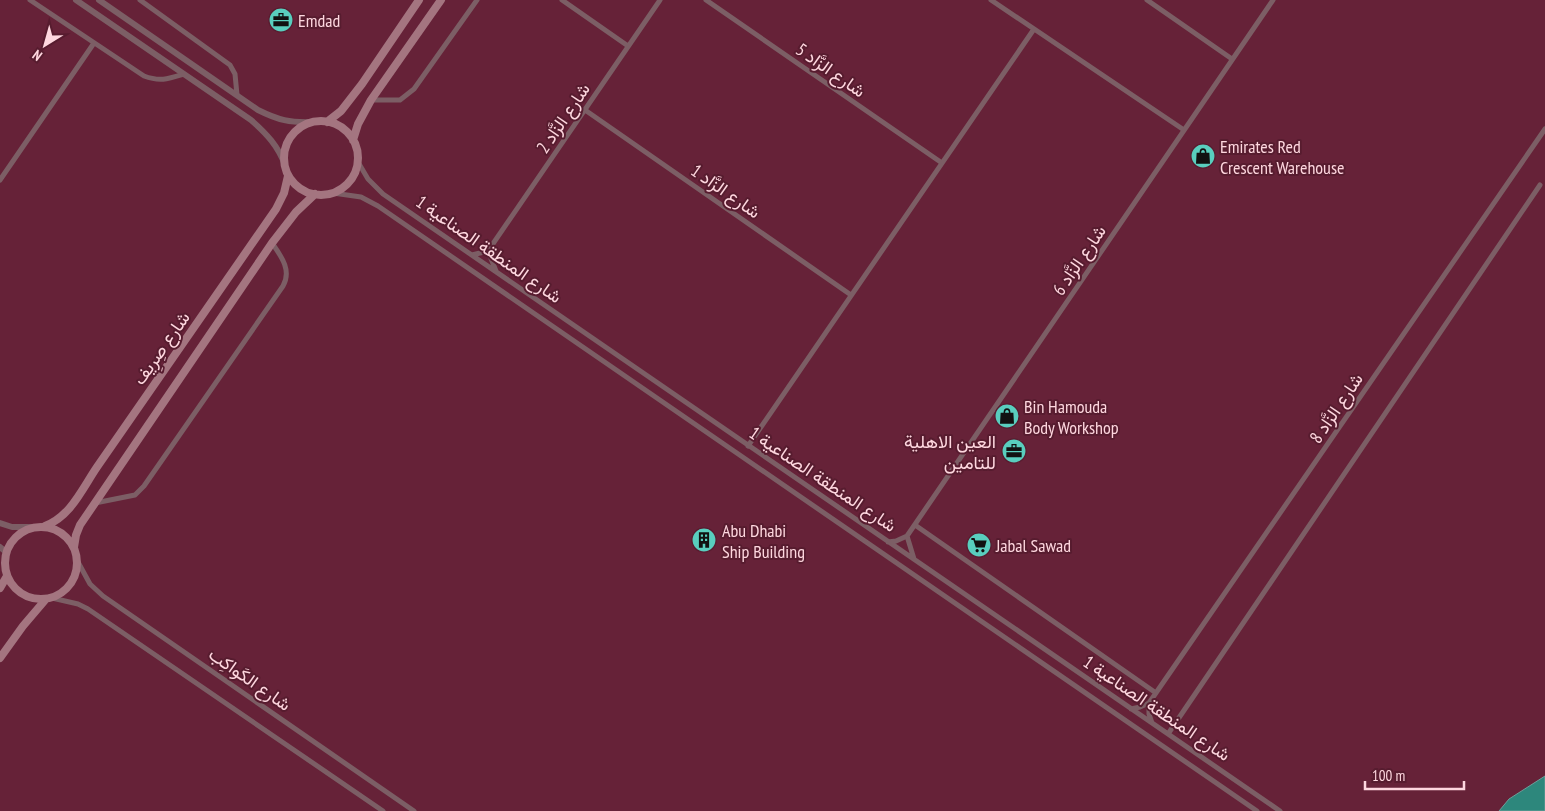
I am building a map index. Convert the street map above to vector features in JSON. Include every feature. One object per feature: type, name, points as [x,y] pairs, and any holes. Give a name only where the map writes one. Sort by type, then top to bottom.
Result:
[{"type":"main road","points":[[327,122],[341,111],[362,84],[418,0]]},
{"type":"main road","points":[[353,140],[358,124],[371,100],[441,0]]},
{"type":"main road","points":[[313,122],[327,122],[338,125],[353,140],[358,155],[358,162],[350,181],[333,193],[324,195],[304,191],[296,185],[288,176],[284,154],[287,143],[294,133],[303,126],[313,122]]},
{"type":"main road","name":"شارع صِرِيف","points":[[45,526],[60,518],[72,505],[276,209],[284,193],[288,176]]},
{"type":"main road","name":"شارع صِرِيف","points":[[74,547],[78,530],[94,503],[272,243],[296,212],[315,194]]},
{"type":"main road","points":[[45,526],[59,531],[70,540],[78,562],[74,578],[66,590],[49,598],[36,599],[18,591],[12,584],[7,576],[3,550],[23,530],[45,526]]},
{"type":"main road","points":[[0,588],[7,576]]},
{"type":"main road","points":[[0,658],[23,626],[49,598]]},
{"type":"street","points":[[30,0],[144,76],[164,80],[184,74]]},
{"type":"street","points":[[76,0],[251,120],[265,132],[280,153],[285,165]]},
{"type":"street","points":[[99,0],[258,110],[274,118],[296,122],[313,122]]},
{"type":"street","points":[[140,0],[230,65],[235,74],[237,95]]},
{"type":"street","points":[[371,100],[400,100],[414,89],[477,0]]},
{"type":"street","points":[[562,0],[628,46]]},
{"type":"street","name":"شارع الزَّاد 2","points":[[488,251],[660,0]]},
{"type":"street","name":"شارع الزَّاد 5","points":[[706,0],[942,163]]},
{"type":"street","points":[[991,0],[1184,130]]},
{"type":"street","points":[[1147,0],[1232,60]]},
{"type":"street","name":"شارع الزَّاد 6","points":[[907,536],[1273,0]]},
{"type":"street","points":[[748,446],[1034,29]]},
{"type":"street","points":[[0,180],[94,43]]},
{"type":"street","name":"شارع الزَّاد 1","points":[[585,110],[851,295]]},
{"type":"street","name":"شارع الزَّاد 8","points":[[1149,704],[1545,129]]},
{"type":"street","name":"شارع المنطقة الصناعية 1","points":[[358,162],[368,179],[377,189],[1280,811]]},
{"type":"street","points":[[1168,734],[1540,185]]},
{"type":"street","name":"شارع المنطقة الصناعية 1","points":[[333,193],[361,197],[378,206],[1257,811]]},
{"type":"street","points":[[94,503],[135,495],[144,486],[283,286],[287,274],[284,260],[272,243]]},
{"type":"street","points":[[472,255],[488,251],[496,272]]},
{"type":"street","points":[[0,523],[12,527],[32,527]]},
{"type":"street","points":[[915,525],[1156,693]]},
{"type":"street","points":[[888,542],[907,536],[914,559]]},
{"type":"street","name":"شارع الكَواكِب","points":[[78,562],[90,584],[103,596],[414,811]]},
{"type":"street","name":"شارع الكَواكِب","points":[[49,598],[78,604],[88,609],[383,811]]},
{"type":"street","points":[[1131,709],[1149,704],[1149,714],[1152,723]]},
{"type":"shaded area","points":[[0,0],[1545,0],[1545,776],[1509,799],[1499,811],[0,811]]},
{"type":"shaded area","points":[[1545,776],[1545,811],[1499,811],[1509,799]]},
{"type":"place","name":"Emdad","points":[[281,20]]},
{"type":"place","name":"Emirates Red Crescent Warehouse","points":[[1203,156]]},
{"type":"place","name":"Bin Hamouda Body Workshop","points":[[1007,416]]},
{"type":"place","name":"العين الاهلية للتامين","points":[[1014,451]]},
{"type":"place","name":"Abu Dhabi Ship Building","points":[[704,540]]},
{"type":"place","name":"Jabal Sawad","points":[[979,545]]}]
